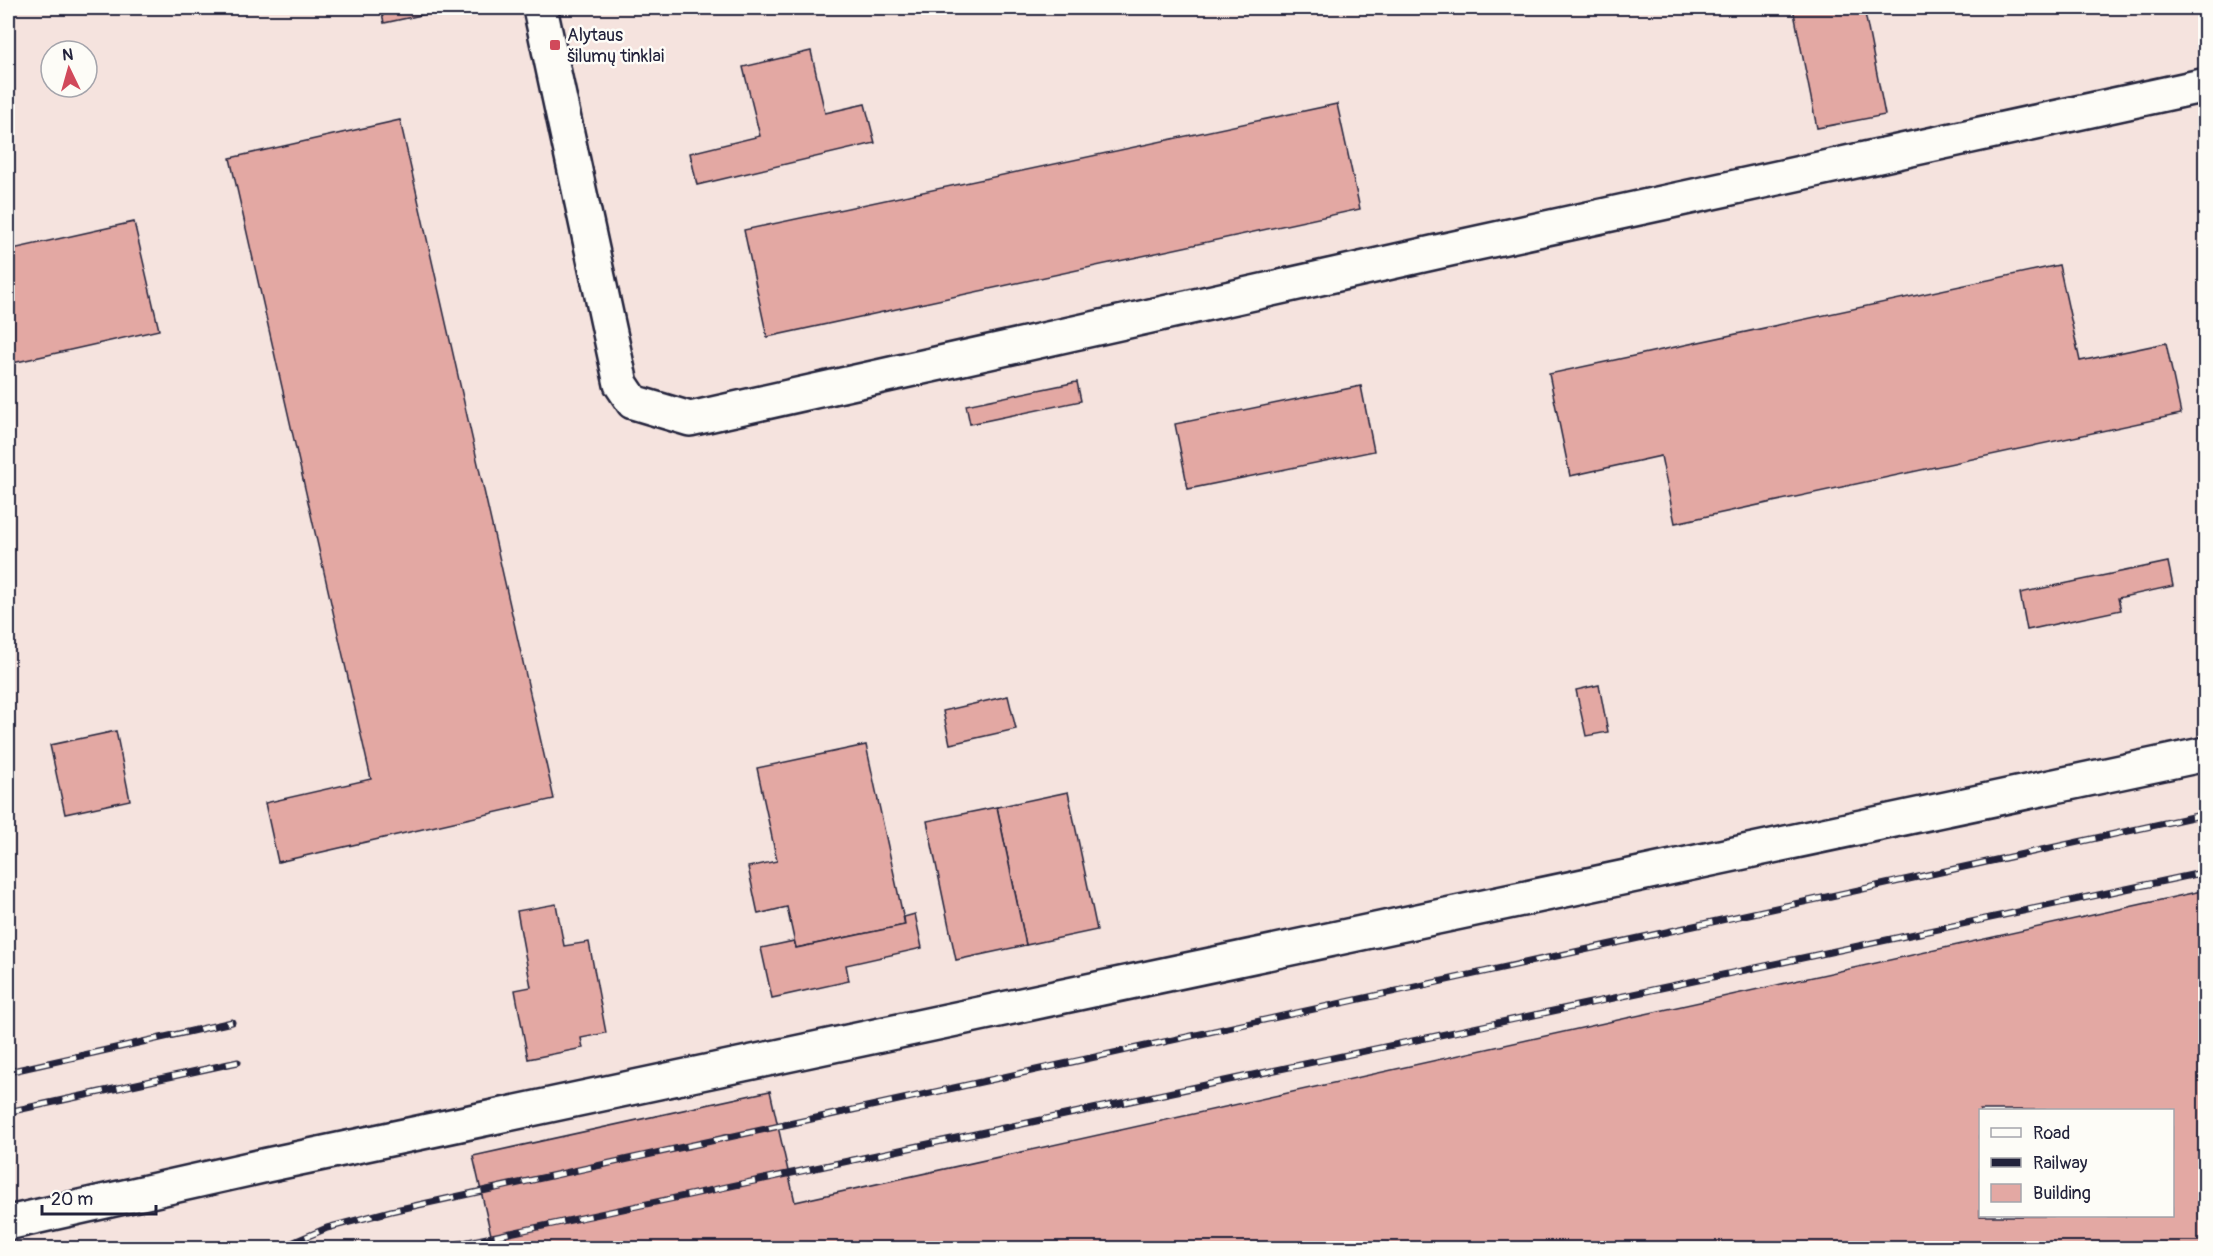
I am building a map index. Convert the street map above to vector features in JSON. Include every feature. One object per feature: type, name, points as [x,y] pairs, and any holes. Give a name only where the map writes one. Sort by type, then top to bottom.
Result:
[{"type":"street","points":[[540,8],[621,384],[633,402],[690,419],[1461,247],[2205,85]]},
{"type":"street","points":[[8,1223],[279,1163],[2205,754]]},
{"type":"shaded area","points":[[8,8],[2205,8],[2205,1248],[8,1248]]},
{"type":"building","points":[[381,8],[454,8],[384,23]]},
{"type":"building","points":[[1518,8],[1540,8],[1519,12]]},
{"type":"building","points":[[1793,8],[1864,8],[1885,115],[1817,128]]},
{"type":"building","points":[[811,51],[825,113],[865,104],[875,143],[697,185],[690,153],[760,136],[743,67]]},
{"type":"building","points":[[1337,104],[1360,209],[767,337],[744,230]]},
{"type":"building","points":[[400,120],[554,799],[278,862],[265,803],[371,779],[230,158]]},
{"type":"building","points":[[134,222],[159,330],[8,364],[8,250]]},
{"type":"building","points":[[2059,265],[2080,361],[2166,343],[2181,414],[1675,523],[1661,456],[1570,476],[1549,374]]},
{"type":"building","points":[[1077,382],[1081,401],[970,424],[966,405]]},
{"type":"building","points":[[1361,386],[1374,451],[1188,489],[1175,424]]},
{"type":"building","points":[[2168,562],[2173,586],[2118,598],[2121,610],[2027,630],[2020,593]]},
{"type":"building","points":[[1599,685],[1608,732],[1586,736],[1576,690]]},
{"type":"building","points":[[1008,696],[1016,729],[950,744],[943,711]]},
{"type":"building","points":[[116,731],[130,800],[65,814],[50,745]]},
{"type":"building","points":[[866,745],[905,925],[796,948],[787,907],[758,914],[748,867],[777,861],[757,768]]},
{"type":"building","points":[[1068,792],[1097,930],[1026,945],[997,807]]},
{"type":"building","points":[[997,807],[1026,945],[956,960],[927,821]]},
{"type":"building","points":[[2206,890],[2206,1248],[494,1248],[473,1156],[770,1091],[795,1202]]},
{"type":"building","points":[[556,904],[564,946],[589,942],[606,1033],[581,1038],[583,1048],[528,1059],[515,990],[531,987],[517,911]]},
{"type":"building","points":[[915,914],[922,948],[846,965],[849,981],[772,998],[761,948],[794,941],[796,948],[905,925],[904,917]]},
{"type":"railway","points":[[280,1248],[327,1228],[391,1211],[2206,814]]},
{"type":"railway","points":[[440,1248],[2206,872]]},
{"type":"railway","points":[[8,1072],[232,1022]]},
{"type":"railway","points":[[8,1112],[238,1062]]},
{"type":"place","name":"Alytaus šilumų tinklai","points":[[555,45]]}]
